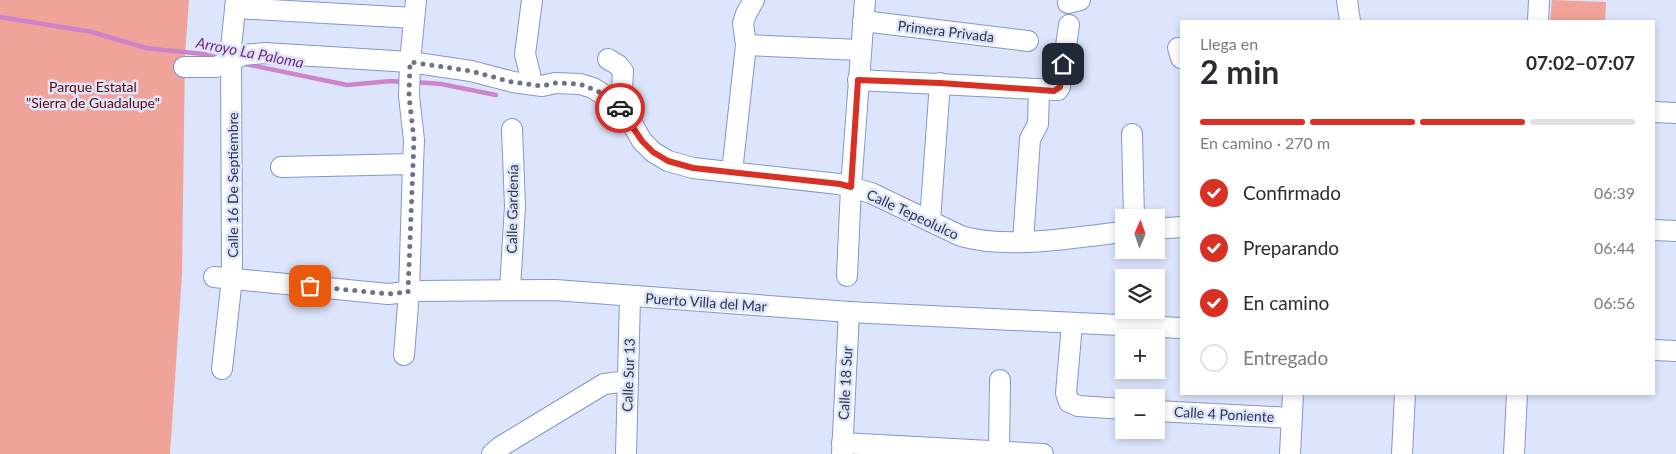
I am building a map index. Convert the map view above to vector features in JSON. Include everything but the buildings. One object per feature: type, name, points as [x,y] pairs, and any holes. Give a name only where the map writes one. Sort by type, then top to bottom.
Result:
[{"type":"street","points":[[529,84],[530,74],[525,54],[532,0]]},
{"type":"street","points":[[732,172],[746,45],[743,23],[754,0]]},
{"type":"street","points":[[847,276],[851,187],[865,0]]},
{"type":"street","points":[[1347,0],[1350,20]]},
{"type":"street","points":[[1538,20],[1539,0]]},
{"type":"street","points":[[235,4],[415,9],[410,62],[409,96],[414,140],[404,355]]},
{"type":"street","name":"Calle 16 De Septiembre","points":[[222,369],[223,277],[231,47],[235,4]]},
{"type":"street","name":"Primera Privada","points":[[864,22],[1028,41]]},
{"type":"street","points":[[858,80],[940,83],[1054,91],[1060,87],[1069,25]]},
{"type":"street","points":[[746,45],[860,50]]},
{"type":"street","name":"Calle Tepeolulco","points":[[184,67],[216,67],[242,55],[264,53],[410,62],[471,71],[542,86],[555,83],[580,84],[593,88],[616,103],[626,113],[642,141],[653,152],[668,161],[693,168],[840,184],[871,193],[930,222],[973,240],[1002,243],[1023,242],[1115,233]]},
{"type":"street","points":[[608,59],[618,65],[623,71],[622,90],[616,103]]},
{"type":"street","points":[[930,222],[940,83]]},
{"type":"street","points":[[1023,242],[1032,134],[1038,124],[1039,90]]},
{"type":"street","points":[[1655,112],[1676,113]]},
{"type":"street","name":"Calle Gardenía","points":[[510,289],[514,206],[512,129]]},
{"type":"street","points":[[1132,134],[1134,209]]},
{"type":"street","points":[[281,167],[413,164]]},
{"type":"street","points":[[1165,228],[1180,227]]},
{"type":"street","points":[[1655,230],[1676,231]]},
{"type":"street","name":"Puerto Villa del Mar","points":[[223,277],[388,294],[416,291],[510,289],[594,292],[630,297],[848,312],[1180,328]]},
{"type":"street","name":"Calle Sur 13","points":[[626,454],[630,297]]},
{"type":"street","name":"Calle 18 Sur","points":[[842,449],[848,312]]},
{"type":"street","points":[[1072,324],[1066,393],[1069,402],[1078,406],[1115,408]]},
{"type":"street","points":[[1655,350],[1676,351]]},
{"type":"street","points":[[999,451],[1000,380]]},
{"type":"street","points":[[492,454],[500,447],[604,384],[628,381]]},
{"type":"street","points":[[1290,454],[1293,395]]},
{"type":"street","points":[[1402,454],[1405,395]]},
{"type":"street","points":[[1514,454],[1517,395]]},
{"type":"street","name":"Calle 4 Poniente","points":[[1165,411],[1292,418]]},
{"type":"street","points":[[842,449],[999,451],[1043,454]]},
{"type":"green space","name":"Parque Estatal \"Sierra de Guadalupe\"","points":[[0,0],[189,0],[185,55],[182,274],[170,454],[0,454]]},
{"type":"green space","points":[[1552,0],[1606,2],[1605,20],[1550,20]]},
{"type":"waterway","name":"Arroyo La Paloma","points":[[0,17],[92,32],[146,48],[203,54],[219,58]]},
{"type":"waterway","name":"Arroyo La Paloma","points":[[241,63],[347,85],[391,81],[404,82]]},
{"type":"waterway","name":"Arroyo La Paloma","points":[[414,82],[441,84],[496,95]]},
{"type":"way so far","points":[[310,286],[388,294],[408,292],[414,140],[409,96],[410,62],[471,71],[512,82],[542,86],[555,83],[580,84],[604,94],[620,108]]},
{"type":"route","points":[[620,108],[626,113],[642,141],[653,152],[668,161],[693,168],[840,184],[851,187],[858,80],[940,83],[1054,91],[1060,87],[1063,64]]}]
